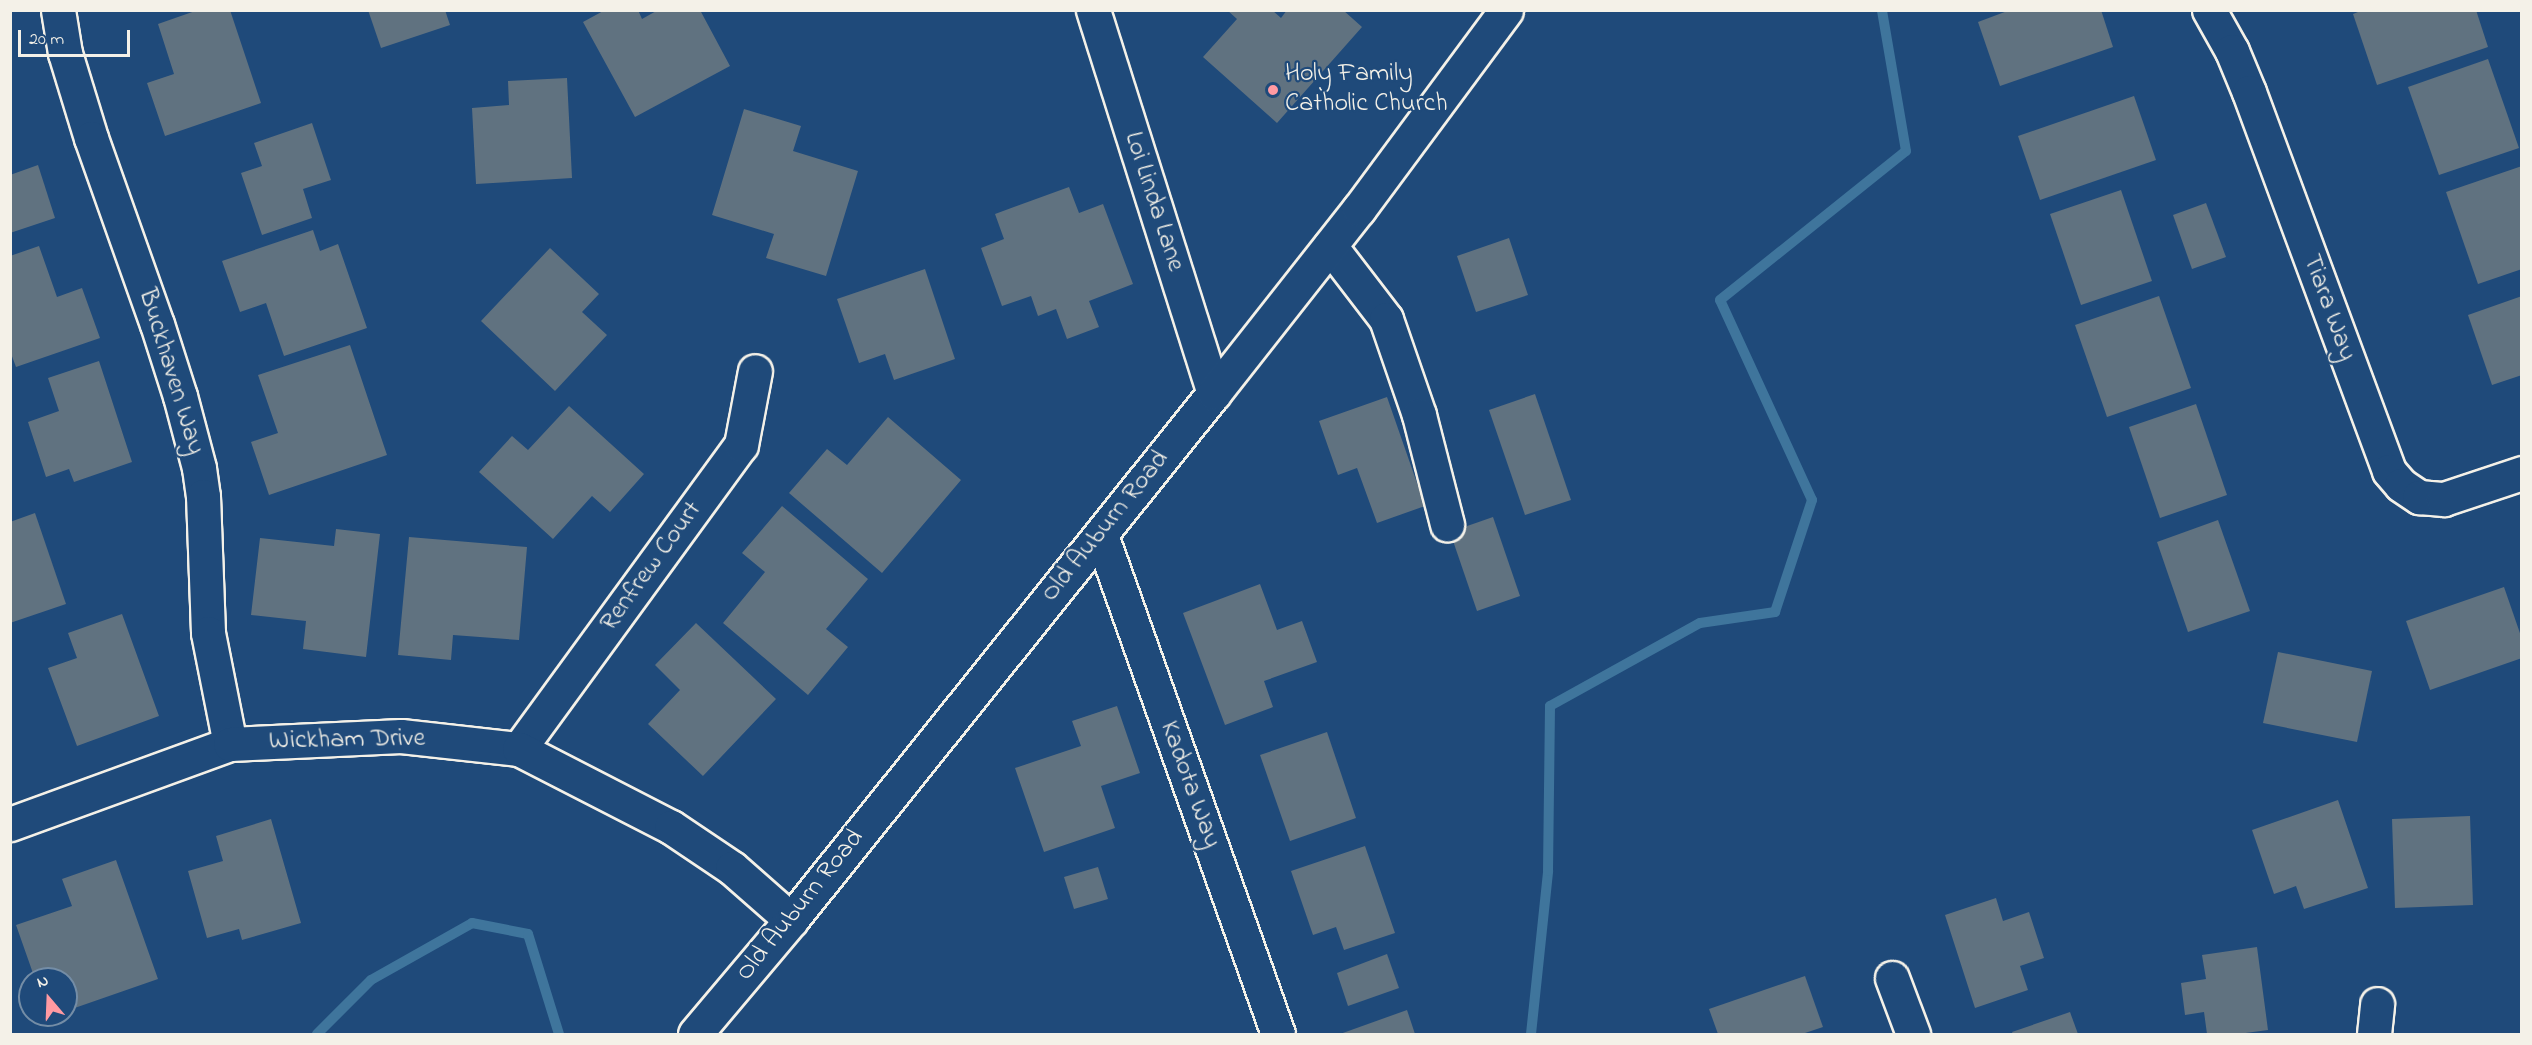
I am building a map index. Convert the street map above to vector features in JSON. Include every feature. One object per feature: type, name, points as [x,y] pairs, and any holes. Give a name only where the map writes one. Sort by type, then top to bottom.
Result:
[{"type":"street","name":"Buckhaven Way","points":[[58,10],[66,53],[88,128],[157,324],[180,396],[199,468],[203,496],[208,633],[230,744]]},
{"type":"street","name":"Loi Linda Lane","points":[[1093,10],[1214,393]]},
{"type":"street","name":"Old Auburn Road","points":[[695,1035],[791,920],[1214,393],[1330,246],[1506,10]]},
{"type":"street","name":"Tiara Way","points":[[2209,10],[2232,51],[2249,92],[2389,471],[2401,485],[2420,497],[2444,499],[2522,473]]},
{"type":"street","points":[[1330,246],[1386,319],[1419,415],[1447,524]]},
{"type":"street","name":"Renfrew Court","points":[[519,749],[741,445],[755,371]]},
{"type":"street","name":"Kadota Way","points":[[1101,535],[1278,1035]]},
{"type":"street","name":"Wickham Drive","points":[[10,824],[230,744],[401,736],[519,749],[671,827],[732,868],[791,920]]},
{"type":"street","points":[[1892,978],[1913,1035]]},
{"type":"building","points":[[198,10],[230,10],[261,103],[165,136],[147,83],[174,74],[158,24]]},
{"type":"building","points":[[368,10],[445,10],[450,25],[381,48]]},
{"type":"building","points":[[605,10],[638,10],[642,19],[658,10],[700,10],[730,66],[635,117],[583,22]]},
{"type":"building","name":"Holy Family Catholic Church","points":[[1227,10],[1272,10],[1281,18],[1287,10],[1343,10],[1362,27],[1277,123],[1203,57],[1237,19]]},
{"type":"building","points":[[2010,10],[2101,10],[2113,47],[2000,86],[1978,22]]},
{"type":"building","points":[[2363,10],[2476,10],[2488,47],[2377,85],[2353,14]]},
{"type":"building","points":[[2488,59],[2519,148],[2439,175],[2408,87]]},
{"type":"building","points":[[567,78],[572,178],[476,184],[472,108],[509,105],[508,81]]},
{"type":"building","points":[[2134,96],[2156,160],[2040,200],[2018,136]]},
{"type":"building","points":[[744,109],[801,126],[793,151],[858,171],[826,276],[766,258],[774,234],[712,215]]},
{"type":"building","points":[[312,123],[331,180],[303,189],[312,218],[262,235],[241,173],[262,166],[254,143]]},
{"type":"building","points":[[38,165],[55,218],[10,233],[10,175]]},
{"type":"building","points":[[2522,166],[2522,269],[2478,284],[2446,192]]},
{"type":"building","points":[[1069,187],[1079,213],[1103,204],[1133,284],[1089,301],[1099,327],[1067,339],[1056,309],[1038,316],[1031,296],[1002,306],[981,248],[1004,239],[995,214]]},
{"type":"building","points":[[2121,190],[2152,281],[2081,305],[2050,214]]},
{"type":"building","points":[[2206,203],[2226,257],[2192,269],[2173,215]]},
{"type":"building","points":[[313,230],[320,251],[338,244],[367,328],[284,356],[266,303],[240,312],[222,261]]},
{"type":"building","points":[[1509,238],[1528,295],[1476,312],[1457,256]]},
{"type":"building","points":[[39,246],[57,297],[82,288],[100,338],[16,367],[10,351],[10,256]]},
{"type":"building","points":[[550,248],[599,294],[582,312],[607,335],[555,391],[481,321]]},
{"type":"building","points":[[925,269],[955,359],[894,380],[885,354],[859,363],[837,299]]},
{"type":"building","points":[[2159,296],[2191,388],[2107,417],[2075,325]]},
{"type":"building","points":[[2522,296],[2522,375],[2492,385],[2468,315]]},
{"type":"building","points":[[350,345],[387,455],[269,495],[251,442],[278,433],[258,375]]},
{"type":"building","points":[[99,361],[132,462],[74,482],[69,469],[46,477],[28,422],[59,411],[48,378]]},
{"type":"building","points":[[1535,394],[1571,500],[1525,515],[1489,410]]},
{"type":"building","points":[[1387,397],[1425,506],[1377,523],[1357,468],[1338,475],[1319,421]]},
{"type":"building","points":[[2196,404],[2227,495],[2160,518],[2129,427]]},
{"type":"building","points":[[569,406],[644,474],[610,512],[592,496],[553,539],[479,472],[512,436],[528,450]]},
{"type":"building","points":[[888,417],[961,480],[882,573],[789,493],[827,449],[847,465]]},
{"type":"building","points":[[782,506],[868,579],[826,629],[848,647],[808,695],[723,623],[765,572],[742,553]]},
{"type":"building","points":[[35,513],[66,604],[10,623],[10,522]]},
{"type":"building","points":[[1493,517],[1520,596],[1477,611],[1450,532]]},
{"type":"building","points":[[2218,520],[2250,611],[2188,632],[2157,542]]},
{"type":"building","points":[[336,529],[380,534],[366,657],[303,649],[306,621],[251,615],[260,538],[334,546]]},
{"type":"building","points":[[409,537],[527,547],[519,640],[453,635],[451,660],[398,655]]},
{"type":"building","points":[[1260,584],[1277,630],[1302,621],[1317,662],[1264,681],[1273,707],[1225,725],[1183,613]]},
{"type":"building","points":[[2504,587],[2522,639],[2522,658],[2430,690],[2406,621]]},
{"type":"building","points":[[122,614],[159,716],[77,746],[48,668],[77,658],[68,633]]},
{"type":"building","points":[[696,623],[776,699],[703,776],[648,724],[680,690],[655,665]]},
{"type":"building","points":[[2278,652],[2372,671],[2357,742],[2263,723]]},
{"type":"building","points":[[1117,706],[1140,773],[1101,786],[1115,828],[1044,852],[1015,768],[1081,746],[1072,721]]},
{"type":"building","points":[[1327,732],[1356,818],[1290,841],[1260,755]]},
{"type":"building","points":[[2338,800],[2368,888],[2304,909],[2296,886],[2274,894],[2252,830]]},
{"type":"building","points":[[2470,816],[2473,905],[2395,908],[2392,819]]},
{"type":"building","points":[[271,819],[301,923],[242,940],[239,929],[207,938],[188,871],[223,861],[216,836]]},
{"type":"building","points":[[1365,846],[1395,933],[1344,950],[1336,927],[1313,935],[1291,871]]},
{"type":"building","points":[[116,860],[158,979],[78,1007],[78,967],[31,967],[16,925],[72,906],[62,879]]},
{"type":"building","points":[[1098,867],[1108,899],[1074,909],[1064,877]]},
{"type":"building","points":[[1996,898],[2003,921],[2029,912],[2044,958],[2020,966],[2028,990],[1975,1008],[1945,915]]},
{"type":"building","points":[[2257,947],[2268,1030],[2238,1034],[2207,1034],[2204,1012],[2185,1015],[2181,983],[2206,979],[2202,955]]},
{"type":"building","points":[[1387,954],[1399,988],[1348,1006],[1337,973]]},
{"type":"building","points":[[1805,976],[1823,1027],[1802,1034],[1718,1034],[1709,1009]]},
{"type":"building","points":[[1407,1010],[1415,1034],[1340,1034]]},
{"type":"building","points":[[2070,1012],[2078,1034],[2013,1034],[2012,1032]]},
{"type":"waterway","points":[[1531,1034],[1548,871],[1550,706],[1700,623],[1775,612],[1812,500],[1720,300],[1906,151],[1882,10]]},
{"type":"waterway","points":[[317,1034],[371,980],[472,923],[528,934],[559,1034]]},
{"type":"place","name":"Holy Family Catholic Church","points":[[1273,90]]}]
